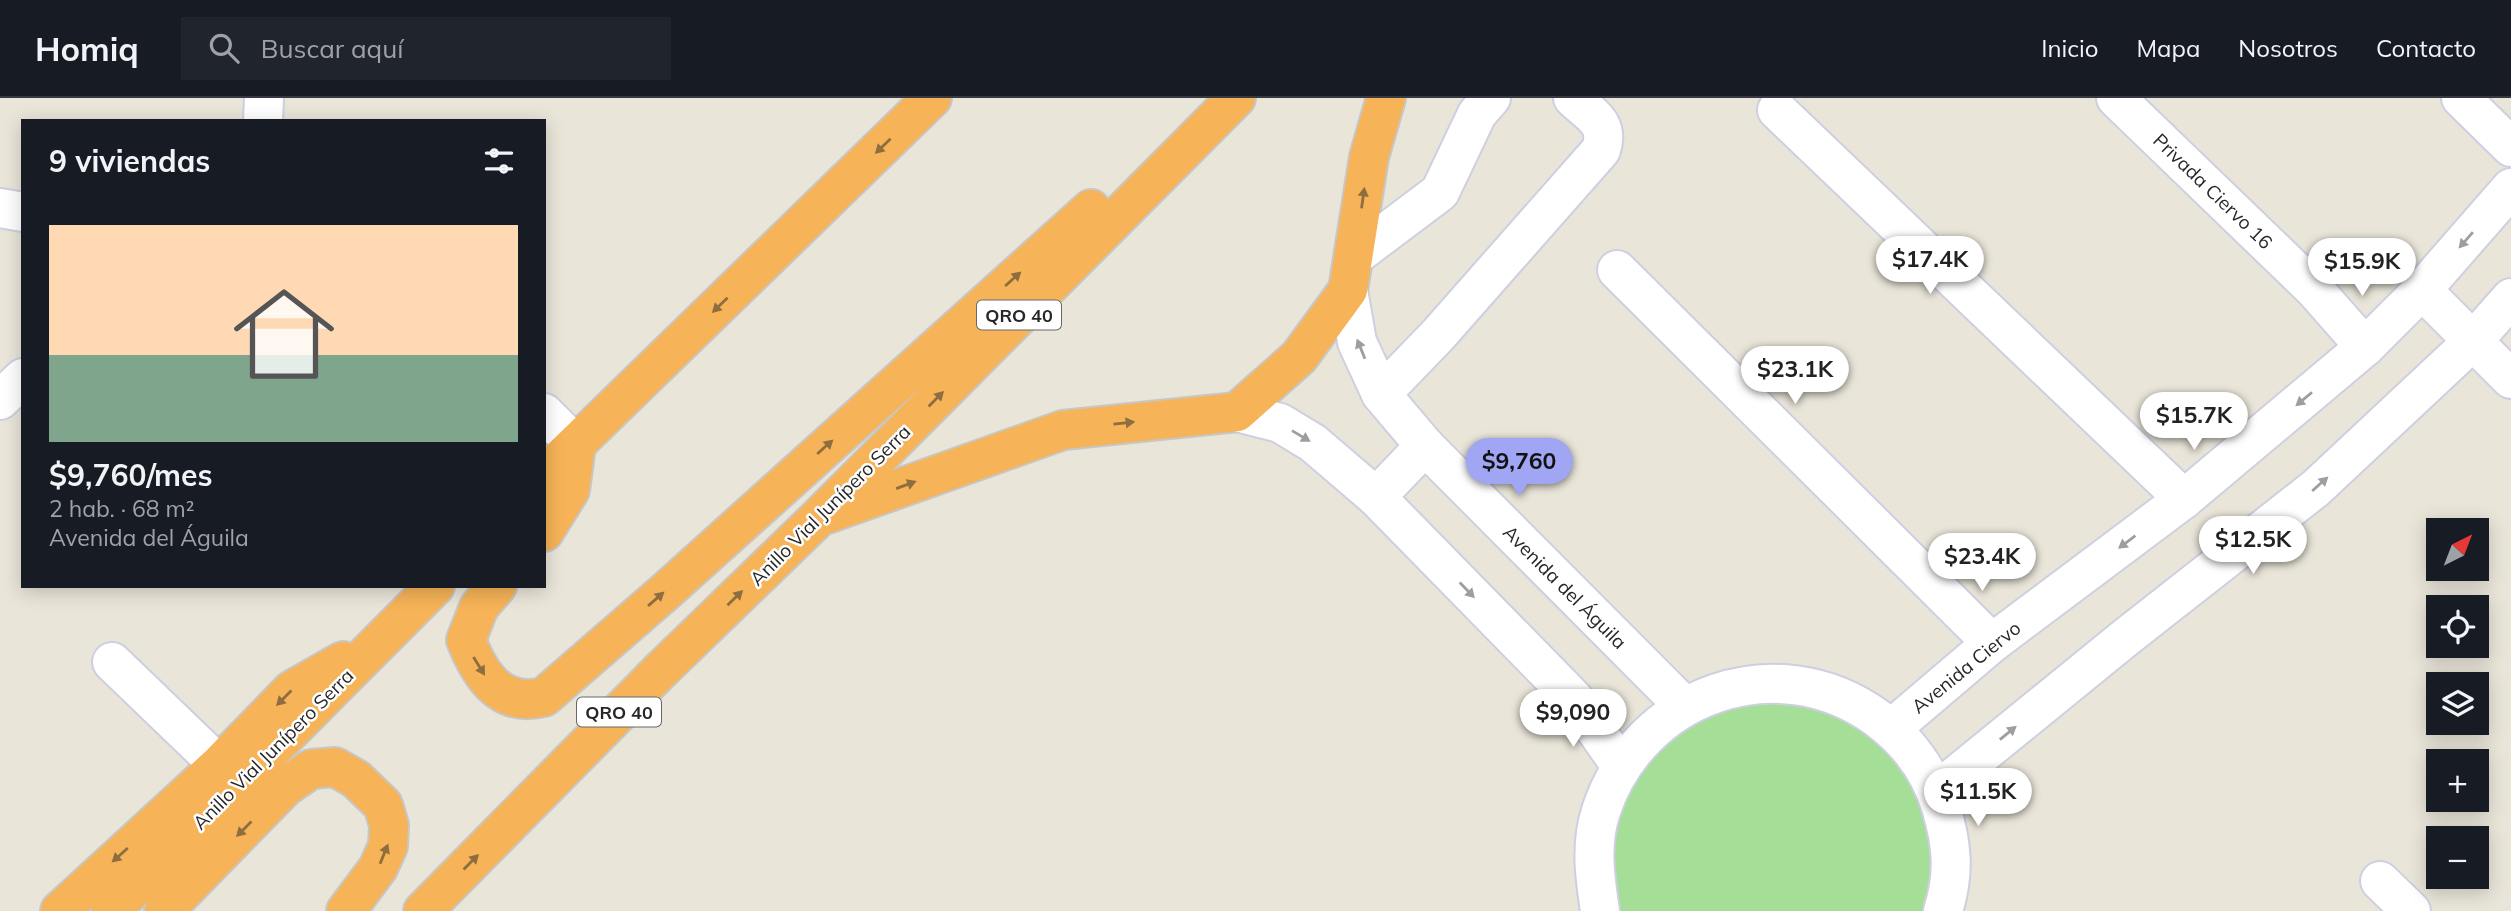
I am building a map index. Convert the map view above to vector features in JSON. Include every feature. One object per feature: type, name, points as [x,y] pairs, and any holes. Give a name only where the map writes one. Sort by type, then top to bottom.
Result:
[{"type":"highway","points":[[546,473],[932,98]]},
{"type":"highway","points":[[819,517],[1063,430],[1237,412],[1299,357],[1352,273],[1369,157],[1386,98]]},
{"type":"highway","points":[[495,588],[479,607],[466,640],[478,669],[495,687],[510,696],[531,700],[544,697],[1136,168],[1228,106]]},
{"type":"highway","name":"Anillo Vial Junípero Serra","points":[[423,911],[661,670],[819,517],[1228,106]]},
{"type":"highway","points":[[546,529],[570,490],[576,445]]},
{"type":"highway","name":"Anillo Vial Junípero Serra","points":[[111,911],[433,588]]},
{"type":"highway","points":[[60,911],[219,765],[292,690],[385,638]]},
{"type":"highway","points":[[164,911],[285,787],[311,769],[335,768],[356,779],[383,805],[389,825],[388,846],[378,868],[346,911]]},
{"type":"street","points":[[263,119],[264,98]]},
{"type":"street","points":[[1352,273],[1440,192],[1477,114],[1491,98]]},
{"type":"street","points":[[1381,394],[1438,335],[1601,150],[1605,138],[1602,125],[1573,98]]},
{"type":"street","name":"Privada Ciervo 16","points":[[2116,98],[2314,289],[2365,347]]},
{"type":"street","points":[[2461,98],[2511,147]]},
{"type":"street","points":[[1777,110],[2184,499]]},
{"type":"street","name":"Avenida Ciervo","points":[[1891,729],[1992,643],[2184,499],[2365,347],[2422,290],[2511,188]]},
{"type":"street","points":[[0,208],[21,212]]},
{"type":"street","points":[[1617,270],[1992,643]]},
{"type":"street","name":"Avenida del Águila","points":[[1352,273],[1357,342],[1381,394],[1424,446],[1684,706]]},
{"type":"street","points":[[2422,290],[2511,379]]},
{"type":"street","points":[[1937,792],[2125,638],[2316,488],[2473,341],[2511,298]]},
{"type":"street","points":[[0,400],[21,380]]},
{"type":"street","points":[[1237,412],[1280,423],[1313,443],[1376,497],[1574,699],[1621,766]]},
{"type":"street","points":[[546,416],[576,445]]},
{"type":"street","points":[[1376,497],[1424,446]]},
{"type":"street","points":[[112,662],[219,765]]},
{"type":"street","points":[[1600,911],[1593,863],[1600,813],[1621,766],[1644,736],[1684,706],[1731,688],[1781,683],[1830,693],[1862,708],[1891,729],[1917,757],[1937,792],[1950,839],[1950,889],[1943,911]]},
{"type":"street","points":[[2380,881],[2411,911]]},
{"type":"green space","points":[[1731,688],[1830,693],[1936,791],[1940,911],[1607,911],[1593,863],[1644,736]]}]
